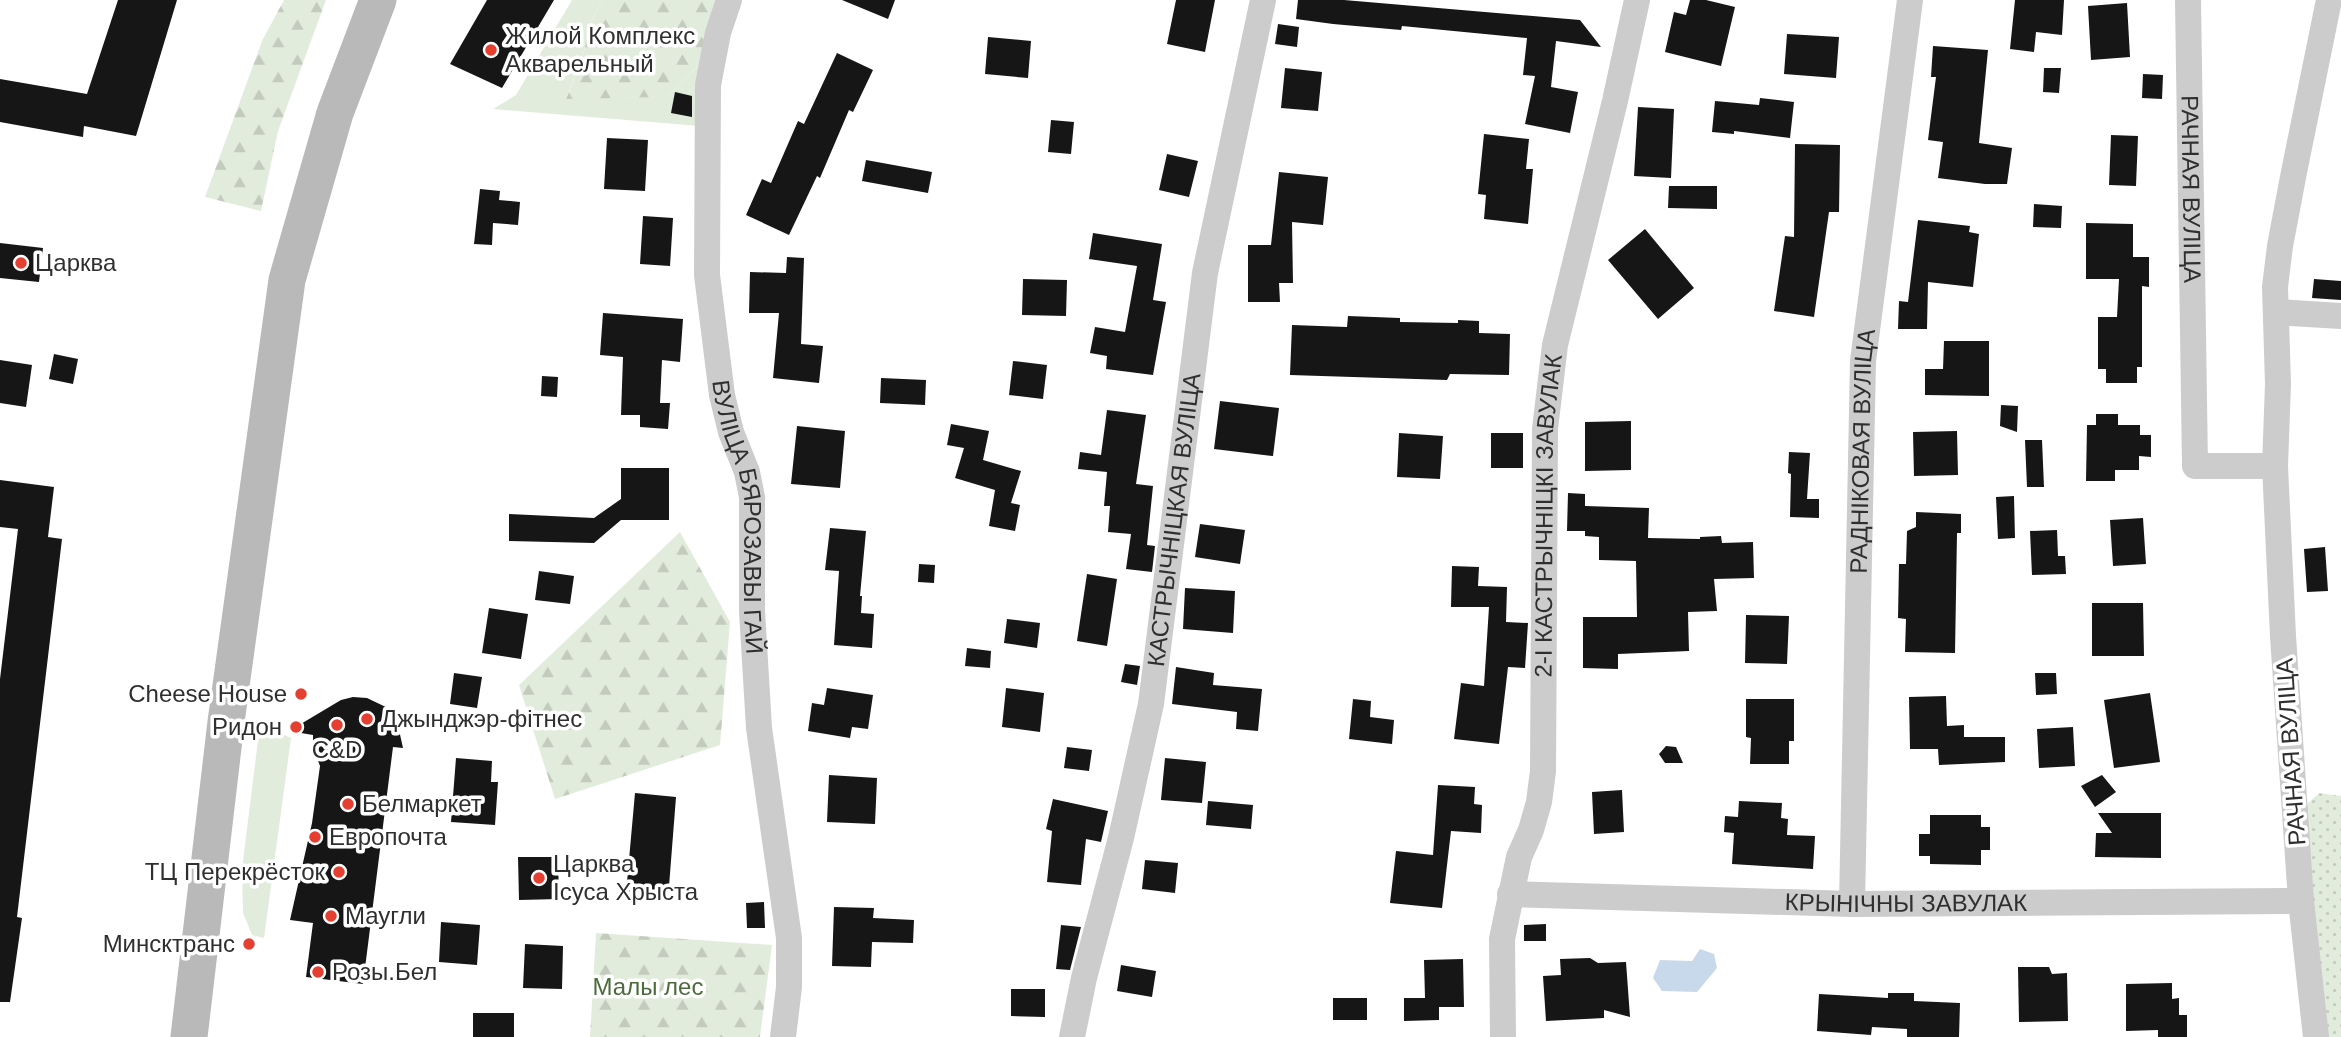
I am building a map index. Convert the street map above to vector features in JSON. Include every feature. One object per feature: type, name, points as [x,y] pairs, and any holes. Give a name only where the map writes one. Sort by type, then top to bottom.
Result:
[{"type":"main road","points":[[189,1037],[225,735],[287,280],[335,113],[378,0]]},
{"type":"street","name":"ВУЛІЦА БЯРОЗАВЫ ГАЙ","points":[[729,0],[718,33],[708,85],[707,275],[722,395],[731,432],[747,472],[752,497],[752,611],[760,728],[789,938],[789,987],[783,1037]]},
{"type":"street","name":"КАСТРЫЧНІЦКАЯ ВУЛІЦА","points":[[1072,1037],[1084,978],[1125,825],[1151,704],[1205,273],[1264,0]]},
{"type":"street","name":"2-І КАСТРЫЧНІЦКІ ЗАВУЛАК","points":[[1503,1037],[1502,939],[1519,857],[1539,802],[1543,771],[1545,429],[1555,345],[1604,148],[1637,0]]},
{"type":"street","name":"РАДНІКОВАЯ ВУЛІЦА","points":[[1852,904],[1863,360],[1910,0]]},
{"type":"street","name":"РАЧНАЯ ВУЛІЦА","points":[[2188,0],[2195,466],[2275,466]]},
{"type":"street","name":"РАЧНАЯ ВУЛІЦА","points":[[2316,1037],[2301,901],[2283,636],[2275,466],[2278,384],[2275,287],[2280,246],[2329,0]]},
{"type":"street","points":[[2276,312],[2341,316]]},
{"type":"street","name":"КРЫНІЧНЫ ЗАВУЛАК","points":[[1510,894],[1852,904],[2301,901]]},
{"type":"green space","points":[[284,0],[326,0],[278,131],[261,211],[205,197],[262,41]]},
{"type":"green space","points":[[572,0],[603,0],[591,22],[582,59],[566,98],[667,97],[700,64],[715,0],[721,0],[699,126],[493,109],[516,95]]},
{"type":"green space","points":[[603,0],[715,0],[700,64],[667,97],[566,99],[582,59],[591,22]]},
{"type":"green space","points":[[680,532],[730,622],[720,745],[555,799],[519,685]]},
{"type":"green space","points":[[260,724],[291,738],[264,938],[252,935],[243,913],[242,869]]},
{"type":"green space","points":[[2319,793],[2341,796],[2341,1037],[2325,1037],[2305,806]]},
{"type":"green space","name":"Малы лес","points":[[596,933],[772,945],[760,1037],[590,1037]]},
{"type":"water","points":[[1700,949],[1714,954],[1717,968],[1697,992],[1662,991],[1653,978],[1660,960],[1692,961]]},
{"type":"building","points":[[118,0],[177,0],[136,136],[84,126],[83,137],[0,122],[0,79],[87,94]]},
{"type":"building","name":"Жилой Комплекс Акварельный","points":[[487,0],[554,0],[502,88],[450,64]]},
{"type":"building","points":[[842,0],[895,0],[888,19]]},
{"type":"building","points":[[1176,0],[1215,0],[1205,52],[1167,44]]},
{"type":"building","points":[[1298,0],[1344,0],[1580,20],[1601,47],[1556,41],[1551,87],[1578,92],[1570,133],[1525,124],[1535,76],[1523,75],[1527,38],[1402,26],[1401,30],[1296,19]]},
{"type":"building","points":[[1690,0],[1706,0],[1735,7],[1721,66],[1665,52],[1674,12],[1686,15]]},
{"type":"building","points":[[2015,0],[2064,0],[2062,35],[2036,32],[2034,52],[2010,49]]},
{"type":"building","points":[[2127,3],[2130,57],[2091,60],[2088,6]]},
{"type":"building","points":[[1278,24],[1299,27],[1297,47],[1275,44]]},
{"type":"building","points":[[1787,34],[1839,37],[1836,78],[1784,74]]},
{"type":"building","points":[[988,37],[1031,41],[1028,78],[985,74]]},
{"type":"building","points":[[1933,46],[1988,50],[1979,143],[2012,148],[2007,184],[1938,178],[1943,142],[1928,140],[1936,77],[1931,77]]},
{"type":"building","points":[[837,53],[873,70],[853,112],[849,110],[820,178],[817,176],[789,235],[746,215],[762,179],[771,183],[798,121],[804,124]]},
{"type":"building","points":[[1285,68],[1322,72],[1318,111],[1281,108]]},
{"type":"building","points":[[2044,68],[2061,68],[2059,93],[2043,92]]},
{"type":"building","points":[[2143,74],[2163,75],[2162,99],[2142,98]]},
{"type":"building","points":[[675,92],[692,96],[692,117],[671,113]]},
{"type":"building","points":[[1760,98],[1794,102],[1790,138],[1734,131],[1734,134],[1712,132],[1715,101],[1759,105]]},
{"type":"building","points":[[1638,107],[1674,109],[1671,178],[1634,176]]},
{"type":"building","points":[[1051,120],[1074,122],[1071,154],[1048,152]]},
{"type":"building","points":[[1484,134],[1529,139],[1526,169],[1533,169],[1528,224],[1484,219],[1486,195],[1478,194]]},
{"type":"building","points":[[2111,135],[2138,136],[2136,186],[2109,185]]},
{"type":"building","points":[[607,138],[648,140],[645,191],[604,189]]},
{"type":"building","points":[[1795,144],[1840,145],[1839,212],[1829,212],[1814,317],[1774,311],[1785,236],[1794,237]]},
{"type":"building","points":[[1167,154],[1198,161],[1189,197],[1159,190]]},
{"type":"building","points":[[866,160],[932,172],[928,193],[862,181]]},
{"type":"building","points":[[1279,172],[1328,177],[1323,225],[1292,222],[1293,283],[1279,283],[1280,302],[1248,302],[1248,245],[1271,245]]},
{"type":"building","points":[[1669,186],[1717,186],[1717,209],[1668,208]]},
{"type":"building","points":[[480,189],[500,191],[499,200],[520,202],[518,225],[493,223],[492,245],[474,244]]},
{"type":"building","points":[[2034,204],[2062,206],[2061,228],[2033,227]]},
{"type":"building","points":[[643,216],[673,218],[670,266],[640,264]]},
{"type":"building","points":[[1918,220],[1970,226],[1969,232],[1979,234],[1973,287],[1928,282],[1927,329],[1898,329],[1899,301],[1908,302]]},
{"type":"building","points":[[2086,223],[2133,224],[2133,257],[2149,257],[2149,287],[2142,286],[2142,367],[2137,367],[2137,383],[2106,383],[2106,369],[2098,369],[2098,317],[2117,317],[2119,279],[2086,279]]},
{"type":"building","points":[[1645,229],[1694,288],[1658,319],[1608,260]]},
{"type":"building","points":[[1093,233],[1162,244],[1153,300],[1166,302],[1153,375],[1106,369],[1107,356],[1090,353],[1095,327],[1125,332],[1137,266],[1089,259]]},
{"type":"building","name":"Царква","points":[[0,243],[43,248],[39,282],[0,278]]},
{"type":"building","points":[[787,257],[804,258],[801,344],[823,346],[819,383],[773,378],[779,313],[749,313],[750,272],[786,273]]},
{"type":"building","points":[[1023,279],[1067,280],[1066,316],[1022,315]]},
{"type":"building","points":[[2314,279],[2341,281],[2341,300],[2312,298]]},
{"type":"building","points":[[603,313],[683,319],[680,362],[662,360],[660,403],[670,403],[668,429],[640,427],[640,415],[621,415],[623,357],[600,355]]},
{"type":"building","points":[[1348,316],[1400,318],[1400,322],[1479,321],[1479,333],[1510,334],[1509,375],[1450,374],[1447,380],[1290,375],[1292,325],[1347,327]]},
{"type":"building","points":[[1944,341],[1989,341],[1989,396],[1925,395],[1925,369],[1943,369]]},
{"type":"building","points":[[54,354],[78,359],[73,384],[49,379]]},
{"type":"building","points":[[0,360],[32,365],[26,407],[0,403]]},
{"type":"building","points":[[1013,361],[1047,365],[1043,399],[1009,395]]},
{"type":"building","points":[[542,376],[558,377],[557,397],[541,396]]},
{"type":"building","points":[[881,378],[926,380],[925,405],[880,403]]},
{"type":"building","points":[[1220,401],[1279,408],[1273,456],[1214,449]]},
{"type":"building","points":[[2001,405],[2018,406],[2017,432],[2000,426]]},
{"type":"building","points":[[1107,410],[1146,415],[1136,484],[1153,486],[1147,545],[1155,546],[1152,572],[1126,569],[1131,534],[1108,532],[1110,506],[1104,506],[1107,472],[1078,469],[1080,452],[1101,455]]},
{"type":"building","points":[[2096,414],[2118,414],[2118,425],[2140,425],[2140,435],[2151,435],[2151,457],[2139,456],[2139,470],[2115,470],[2115,481],[2086,481],[2087,425],[2096,425]]},
{"type":"building","points":[[1631,421],[1631,470],[1585,471],[1585,422]]},
{"type":"building","points":[[951,424],[989,431],[983,460],[1021,471],[1011,503],[1020,505],[1015,531],[989,526],[995,490],[955,478],[964,448],[947,445]]},
{"type":"building","points":[[797,426],[845,431],[840,488],[791,484]]},
{"type":"building","points":[[1957,431],[1958,475],[1914,476],[1913,432]]},
{"type":"building","points":[[1399,433],[1443,436],[1440,479],[1397,477]]},
{"type":"building","points":[[1491,433],[1523,433],[1523,468],[1491,468]]},
{"type":"building","points":[[2025,440],[2042,440],[2044,487],[2027,487]]},
{"type":"building","points":[[1789,452],[1810,453],[1807,499],[1819,499],[1819,518],[1790,517]]},
{"type":"building","points":[[621,468],[669,468],[669,520],[621,520],[594,543],[509,541],[509,514],[594,518],[621,499]]},
{"type":"building","points":[[0,480],[54,487],[48,537],[62,539],[17,917],[22,918],[10,1002],[0,1002],[0,679],[18,529],[0,527]]},
{"type":"building","points":[[1568,493],[1585,494],[1585,506],[1649,508],[1648,538],[1700,539],[1721,536],[1722,543],[1753,542],[1754,578],[1714,579],[1717,611],[1688,612],[1689,651],[1618,654],[1618,669],[1583,668],[1583,617],[1637,617],[1636,561],[1599,560],[1599,537],[1585,536],[1585,531],[1567,531]]},
{"type":"building","points":[[2014,496],[2015,538],[1998,539],[1996,497]]},
{"type":"building","points":[[1916,512],[1961,514],[1961,533],[1957,533],[1955,653],[1905,652],[1906,619],[1898,618],[1899,564],[1906,564],[1907,531],[1916,527]]},
{"type":"building","points":[[2143,518],[2146,564],[2113,566],[2110,520]]},
{"type":"building","points":[[1200,524],[1245,530],[1240,564],[1195,557]]},
{"type":"building","points":[[830,528],[866,531],[860,596],[861,613],[874,614],[872,648],[834,645],[839,571],[825,570]]},
{"type":"building","points":[[2057,530],[2058,556],[2065,556],[2066,574],[2032,575],[2030,531]]},
{"type":"building","points":[[2325,547],[2328,591],[2307,592],[2304,549]]},
{"type":"building","points":[[919,564],[935,565],[934,583],[918,582]]},
{"type":"building","points":[[1452,566],[1479,567],[1478,586],[1507,587],[1506,622],[1528,623],[1525,668],[1508,667],[1499,744],[1454,739],[1461,683],[1484,686],[1489,607],[1451,607]]},
{"type":"building","points":[[539,571],[574,576],[570,604],[535,600]]},
{"type":"building","points":[[1087,574],[1117,579],[1107,646],[1077,641]]},
{"type":"building","points":[[1185,588],[1235,591],[1233,633],[1183,629]]},
{"type":"building","points":[[2092,603],[2143,603],[2144,656],[2092,656]]},
{"type":"building","points":[[489,608],[528,614],[521,659],[482,653]]},
{"type":"building","points":[[1746,615],[1789,616],[1787,664],[1745,663]]},
{"type":"building","points":[[1007,619],[1040,623],[1037,648],[1004,643]]},
{"type":"building","points":[[967,648],[991,651],[990,668],[965,666]]},
{"type":"building","points":[[1125,664],[1140,666],[1137,685],[1121,682]]},
{"type":"building","points":[[1176,667],[1214,673],[1213,685],[1262,689],[1258,731],[1236,729],[1237,712],[1172,704]]},
{"type":"building","points":[[454,673],[482,677],[477,708],[450,704]]},
{"type":"building","points":[[2035,673],[2056,673],[2057,694],[2036,695]]},
{"type":"building","points":[[827,688],[873,695],[868,729],[852,727],[850,738],[808,731],[812,703],[824,705]]},
{"type":"building","points":[[1006,688],[1044,693],[1040,732],[1002,727]]},
{"type":"building","points":[[2150,693],[2160,762],[2114,768],[2104,700]]},
{"type":"building","points":[[1946,696],[1947,726],[1964,725],[1964,737],[2005,737],[2005,762],[1939,765],[1938,749],[1910,749],[1909,697]]},
{"type":"building","name":"ТЦ Перекрёсток","points":[[367,698],[390,709],[397,721],[403,748],[393,747],[363,984],[306,977],[313,923],[290,920],[312,823],[320,766],[313,747],[313,735],[289,731],[341,700]]},
{"type":"building","points":[[1353,699],[1371,701],[1370,717],[1394,720],[1392,744],[1349,739]]},
{"type":"building","points":[[1746,699],[1794,699],[1794,741],[1789,741],[1789,764],[1750,764],[1751,738],[1746,737]]},
{"type":"building","points":[[2073,727],[2075,766],[2039,768],[2037,729]]},
{"type":"building","points":[[1666,746],[1676,747],[1683,763],[1665,763],[1659,754]]},
{"type":"building","points":[[1067,747],[1092,750],[1089,771],[1064,768]]},
{"type":"building","points":[[456,758],[492,761],[491,782],[498,782],[495,825],[451,822]]},
{"type":"building","points":[[1165,758],[1206,762],[1202,803],[1161,800]]},
{"type":"building","points":[[829,775],[877,778],[875,824],[827,822]]},
{"type":"building","points":[[2102,775],[2116,792],[2095,807],[2081,786]]},
{"type":"building","points":[[1438,785],[1475,787],[1474,804],[1482,805],[1481,833],[1451,831],[1442,908],[1390,903],[1396,851],[1433,855]]},
{"type":"building","points":[[1622,790],[1624,832],[1594,834],[1592,792]]},
{"type":"building","points":[[635,793],[676,797],[668,899],[626,893]]},
{"type":"building","points":[[1053,799],[1108,811],[1101,842],[1086,839],[1081,885],[1047,882],[1052,831],[1046,829]]},
{"type":"building","points":[[1208,801],[1253,805],[1251,829],[1206,825]]},
{"type":"building","points":[[1739,801],[1782,803],[1781,818],[1788,819],[1787,835],[1815,836],[1813,869],[1732,864],[1734,833],[1724,832],[1725,816],[1738,817]]},
{"type":"building","points":[[2098,813],[2161,813],[2161,858],[2095,857],[2096,833],[2112,833]]},
{"type":"building","points":[[1930,815],[1981,815],[1981,827],[1990,827],[1990,850],[1981,850],[1981,865],[1930,864],[1930,856],[1919,856],[1919,834],[1930,834]]},
{"type":"building","name":"Царква Ісуса Хрыста","points":[[518,857],[558,857],[559,899],[519,900]]},
{"type":"building","points":[[1145,860],[1178,863],[1175,893],[1142,889]]},
{"type":"building","points":[[764,902],[765,928],[747,928],[746,903]]},
{"type":"building","points":[[834,907],[874,908],[873,918],[914,920],[913,943],[872,942],[871,967],[832,966]]},
{"type":"building","points":[[441,922],[480,925],[477,965],[439,962]]},
{"type":"building","points":[[1546,924],[1546,941],[1524,941],[1524,925]]},
{"type":"building","points":[[1061,925],[1081,927],[1070,970],[1056,969]]},
{"type":"building","points":[[525,944],[563,946],[562,989],[523,988]]},
{"type":"building","points":[[1590,958],[1598,963],[1626,962],[1630,1017],[1604,1010],[1604,1018],[1546,1021],[1543,976],[1561,975],[1560,959]]},
{"type":"building","points":[[1463,959],[1464,1007],[1439,1007],[1439,1020],[1404,1021],[1404,998],[1425,998],[1424,960]]},
{"type":"building","points":[[1121,965],[1156,971],[1152,997],[1117,991]]},
{"type":"building","points":[[2018,967],[2049,967],[2052,974],[2067,973],[2068,1021],[2019,1022]]},
{"type":"building","points":[[2172,983],[2172,999],[2179,998],[2179,1015],[2187,1015],[2187,1037],[2158,1037],[2158,1030],[2126,1031],[2126,984]]},
{"type":"building","points":[[1011,989],[1045,989],[1045,1017],[1011,1016]]},
{"type":"building","points":[[1888,993],[1914,993],[1914,1001],[1960,1003],[1959,1037],[1907,1037],[1907,1029],[1872,1027],[1871,1035],[1817,1031],[1819,994],[1888,998]]},
{"type":"building","points":[[1333,998],[1367,998],[1367,1020],[1333,1020]]},
{"type":"building","points":[[473,1013],[514,1013],[514,1037],[473,1037]]},
{"type":"place","name":"Жилой Комплекс Акварельный","points":[[491,50]]},
{"type":"place","name":"Царква","points":[[21,263]]},
{"type":"place","name":"Cheese House","points":[[301,694]]},
{"type":"place","name":"Джынджэр-фітнес","points":[[367,719]]},
{"type":"place","name":"C&D","points":[[337,725]]},
{"type":"place","name":"Ридон","points":[[296,727]]},
{"type":"place","name":"Белмаркет","points":[[348,804]]},
{"type":"place","name":"Европочта","points":[[315,837]]},
{"type":"place","name":"ТЦ Перекрёсток","points":[[339,872]]},
{"type":"place","name":"Царква Ісуса Хрыста","points":[[539,878]]},
{"type":"place","name":"Маугли","points":[[331,916]]},
{"type":"place","name":"Минсктранс","points":[[249,944]]},
{"type":"place","name":"Розы.Бел","points":[[318,972]]}]
